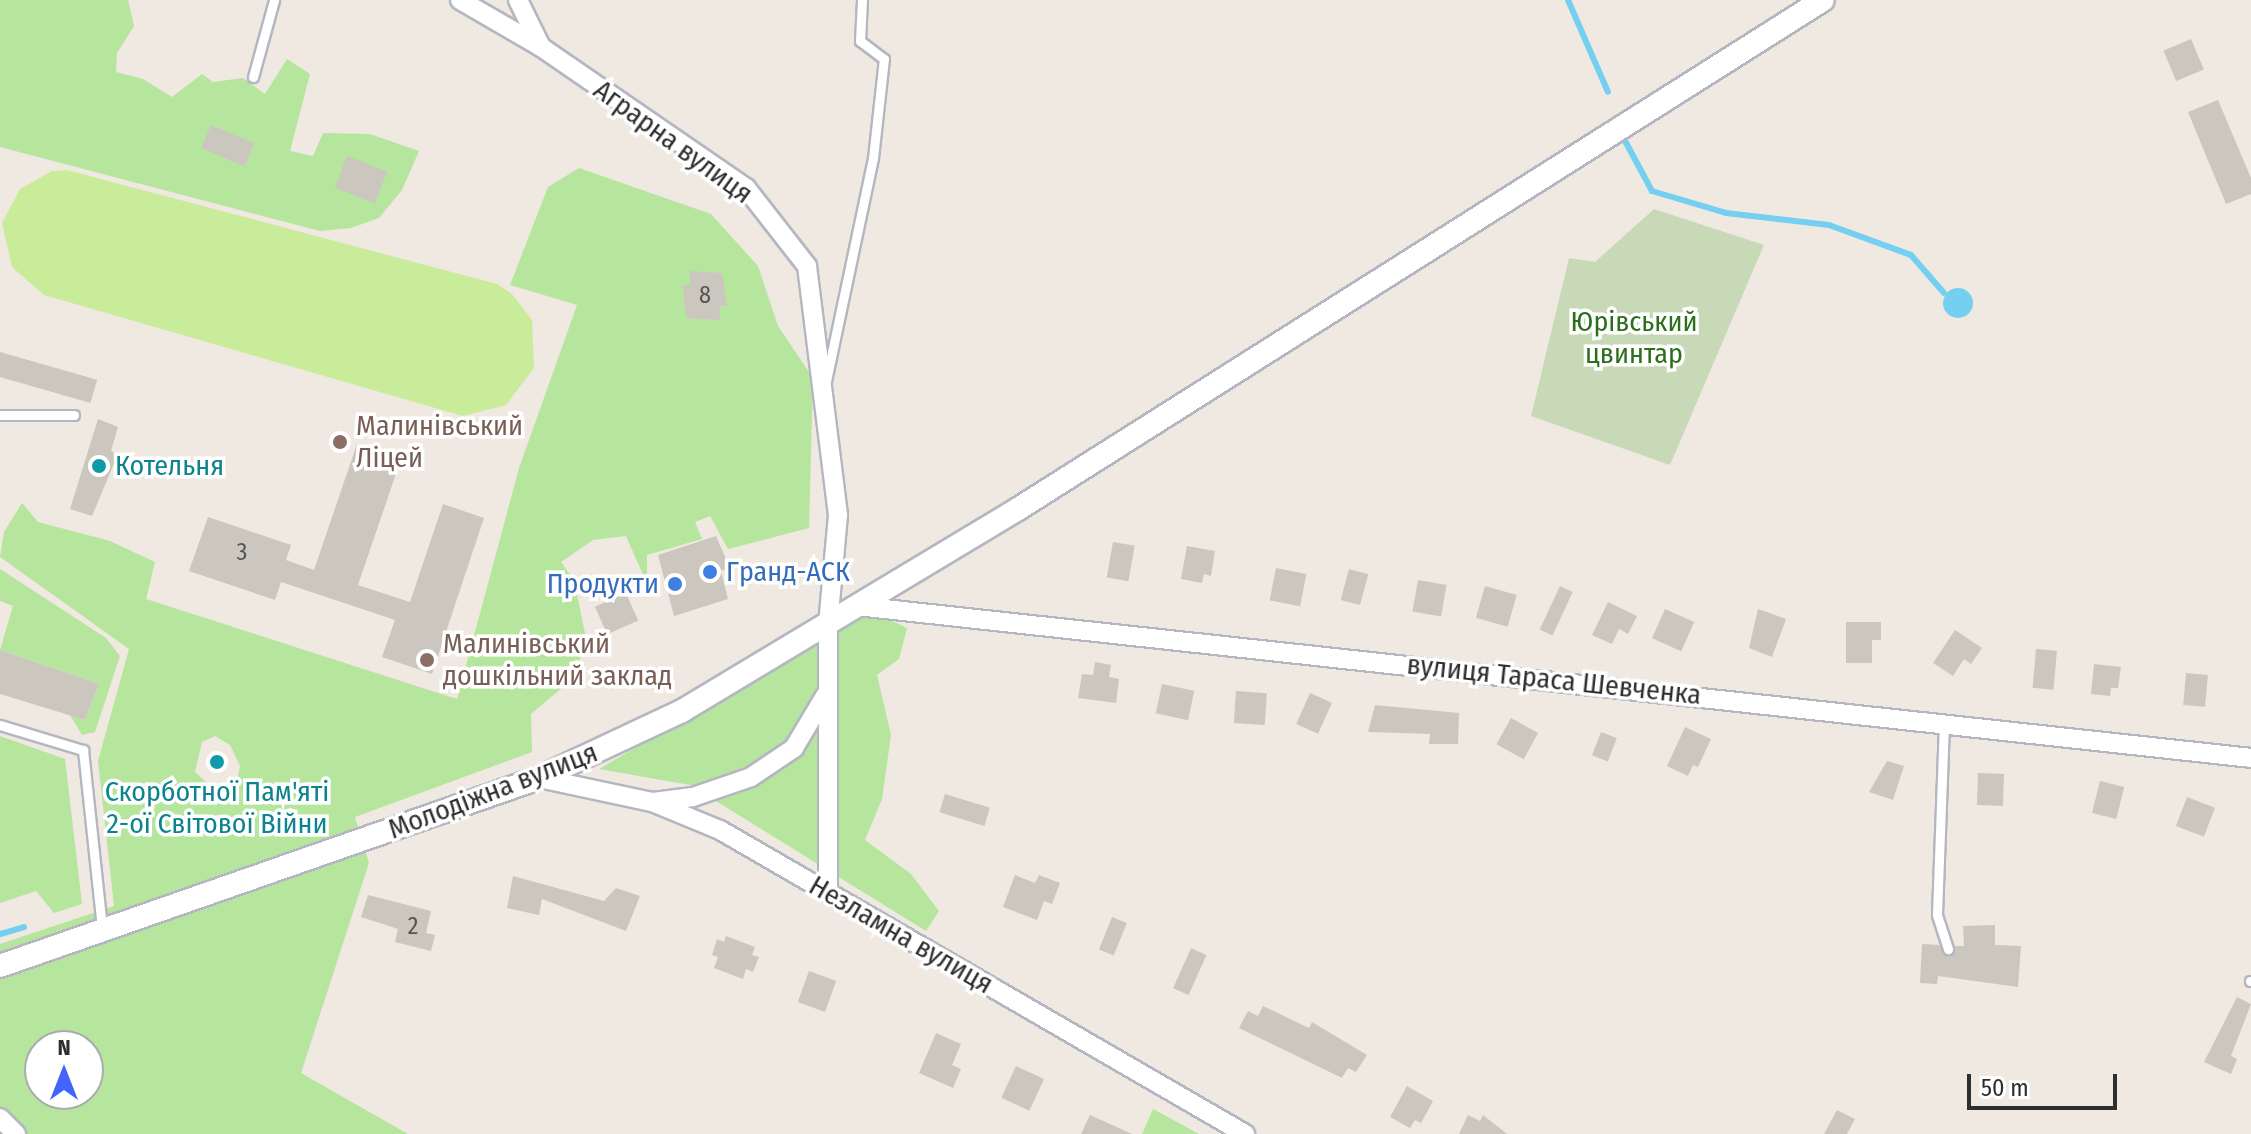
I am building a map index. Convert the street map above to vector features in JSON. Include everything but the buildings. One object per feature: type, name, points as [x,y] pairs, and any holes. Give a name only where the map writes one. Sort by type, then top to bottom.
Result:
[{"type":"street","name":"Аграрна вулиця","points":[[460,0],[541,47],[746,188],[807,266],[838,515],[828,624],[828,892]]},
{"type":"street","points":[[518,0],[541,47]]},
{"type":"street","name":"Молодіжна вулиця","points":[[0,966],[103,933],[539,778],[682,711],[955,548],[1823,0]]},
{"type":"street","name":"вулиця Тараса Шевченка","points":[[857,606],[2251,758]]},
{"type":"street","points":[[652,802],[693,797],[751,777],[794,748],[827,694]]},
{"type":"street","name":"Незламна вулиця","points":[[539,778],[652,802],[720,830],[1245,1134]]},
{"type":"street","points":[[0,1118],[16,1134]]},
{"type":"lane","points":[[253,77],[274,0]]},
{"type":"lane","points":[[823,396],[873,158],[884,59],[860,41],[862,0]]},
{"type":"lane","points":[[0,415],[74,415]]},
{"type":"lane","points":[[1944,723],[1937,915],[1948,949]]},
{"type":"lane","points":[[0,725],[83,750],[103,933]]},
{"type":"green space","points":[[0,0],[128,0],[134,26],[117,53],[116,72],[143,79],[172,97],[202,74],[213,82],[243,78],[265,94],[287,59],[310,74],[290,151],[313,156],[323,133],[370,134],[419,151],[402,190],[379,218],[351,228],[320,231],[0,147]]},
{"type":"green space","points":[[579,168],[711,214],[758,266],[778,326],[813,378],[809,528],[728,549],[710,516],[695,522],[702,539],[647,555],[647,584],[626,536],[593,540],[561,562],[574,580],[586,638],[575,677],[531,714],[532,752],[355,817],[369,863],[301,1073],[408,1134],[0,1134],[0,944],[114,906],[98,761],[129,649],[0,557],[4,532],[22,503],[38,522],[110,541],[155,562],[146,599],[457,699],[519,468],[577,305],[510,285],[548,187]],"holes":[[[215,736],[230,745],[240,766],[237,780],[222,786],[206,782],[195,772],[202,742]]]},
{"type":"green space","points":[[67,170],[497,284],[512,294],[532,320],[534,368],[506,405],[463,416],[44,295],[12,267],[2,223],[20,189],[52,171]]},
{"type":"green space","name":"Юрівський цвинтар","points":[[1654,209],[1764,245],[1670,465],[1531,416],[1569,258],[1595,262]]},
{"type":"green space","points":[[0,569],[106,638],[120,656],[95,732],[82,735],[70,715],[85,720],[99,684],[0,650],[13,606],[0,601]]},
{"type":"green space","points":[[871,611],[907,628],[899,659],[877,675],[891,735],[882,799],[865,840],[911,874],[939,911],[926,931],[690,785],[599,769]]},
{"type":"green space","points":[[0,736],[65,759],[82,904],[54,913],[36,891],[0,903]]},
{"type":"green space","points":[[1153,1109],[1199,1134],[1142,1134]]},
{"type":"water","points":[[1958,288],[1968,293],[1973,303],[1968,313],[1958,318],[1948,313],[1943,303],[1948,293]]},
{"type":"waterway","points":[[1568,0],[1608,92]]},
{"type":"waterway","points":[[1623,137],[1652,191],[1726,213],[1829,225],[1911,255],[1944,293]]},
{"type":"waterway","points":[[0,934],[24,927]]},
{"type":"place","name":"Малинівський Ліцей","points":[[340,442]]},
{"type":"place","name":"Котельня","points":[[99,466]]},
{"type":"place","name":"Гранд-АСК","points":[[710,572]]},
{"type":"place","name":"Продукти","points":[[675,584]]},
{"type":"place","name":"Малинівський дошкільний заклад","points":[[427,660]]},
{"type":"place","name":"Скорботної Пам'яті 2-ої Світової Війни","points":[[217,762]]}]
